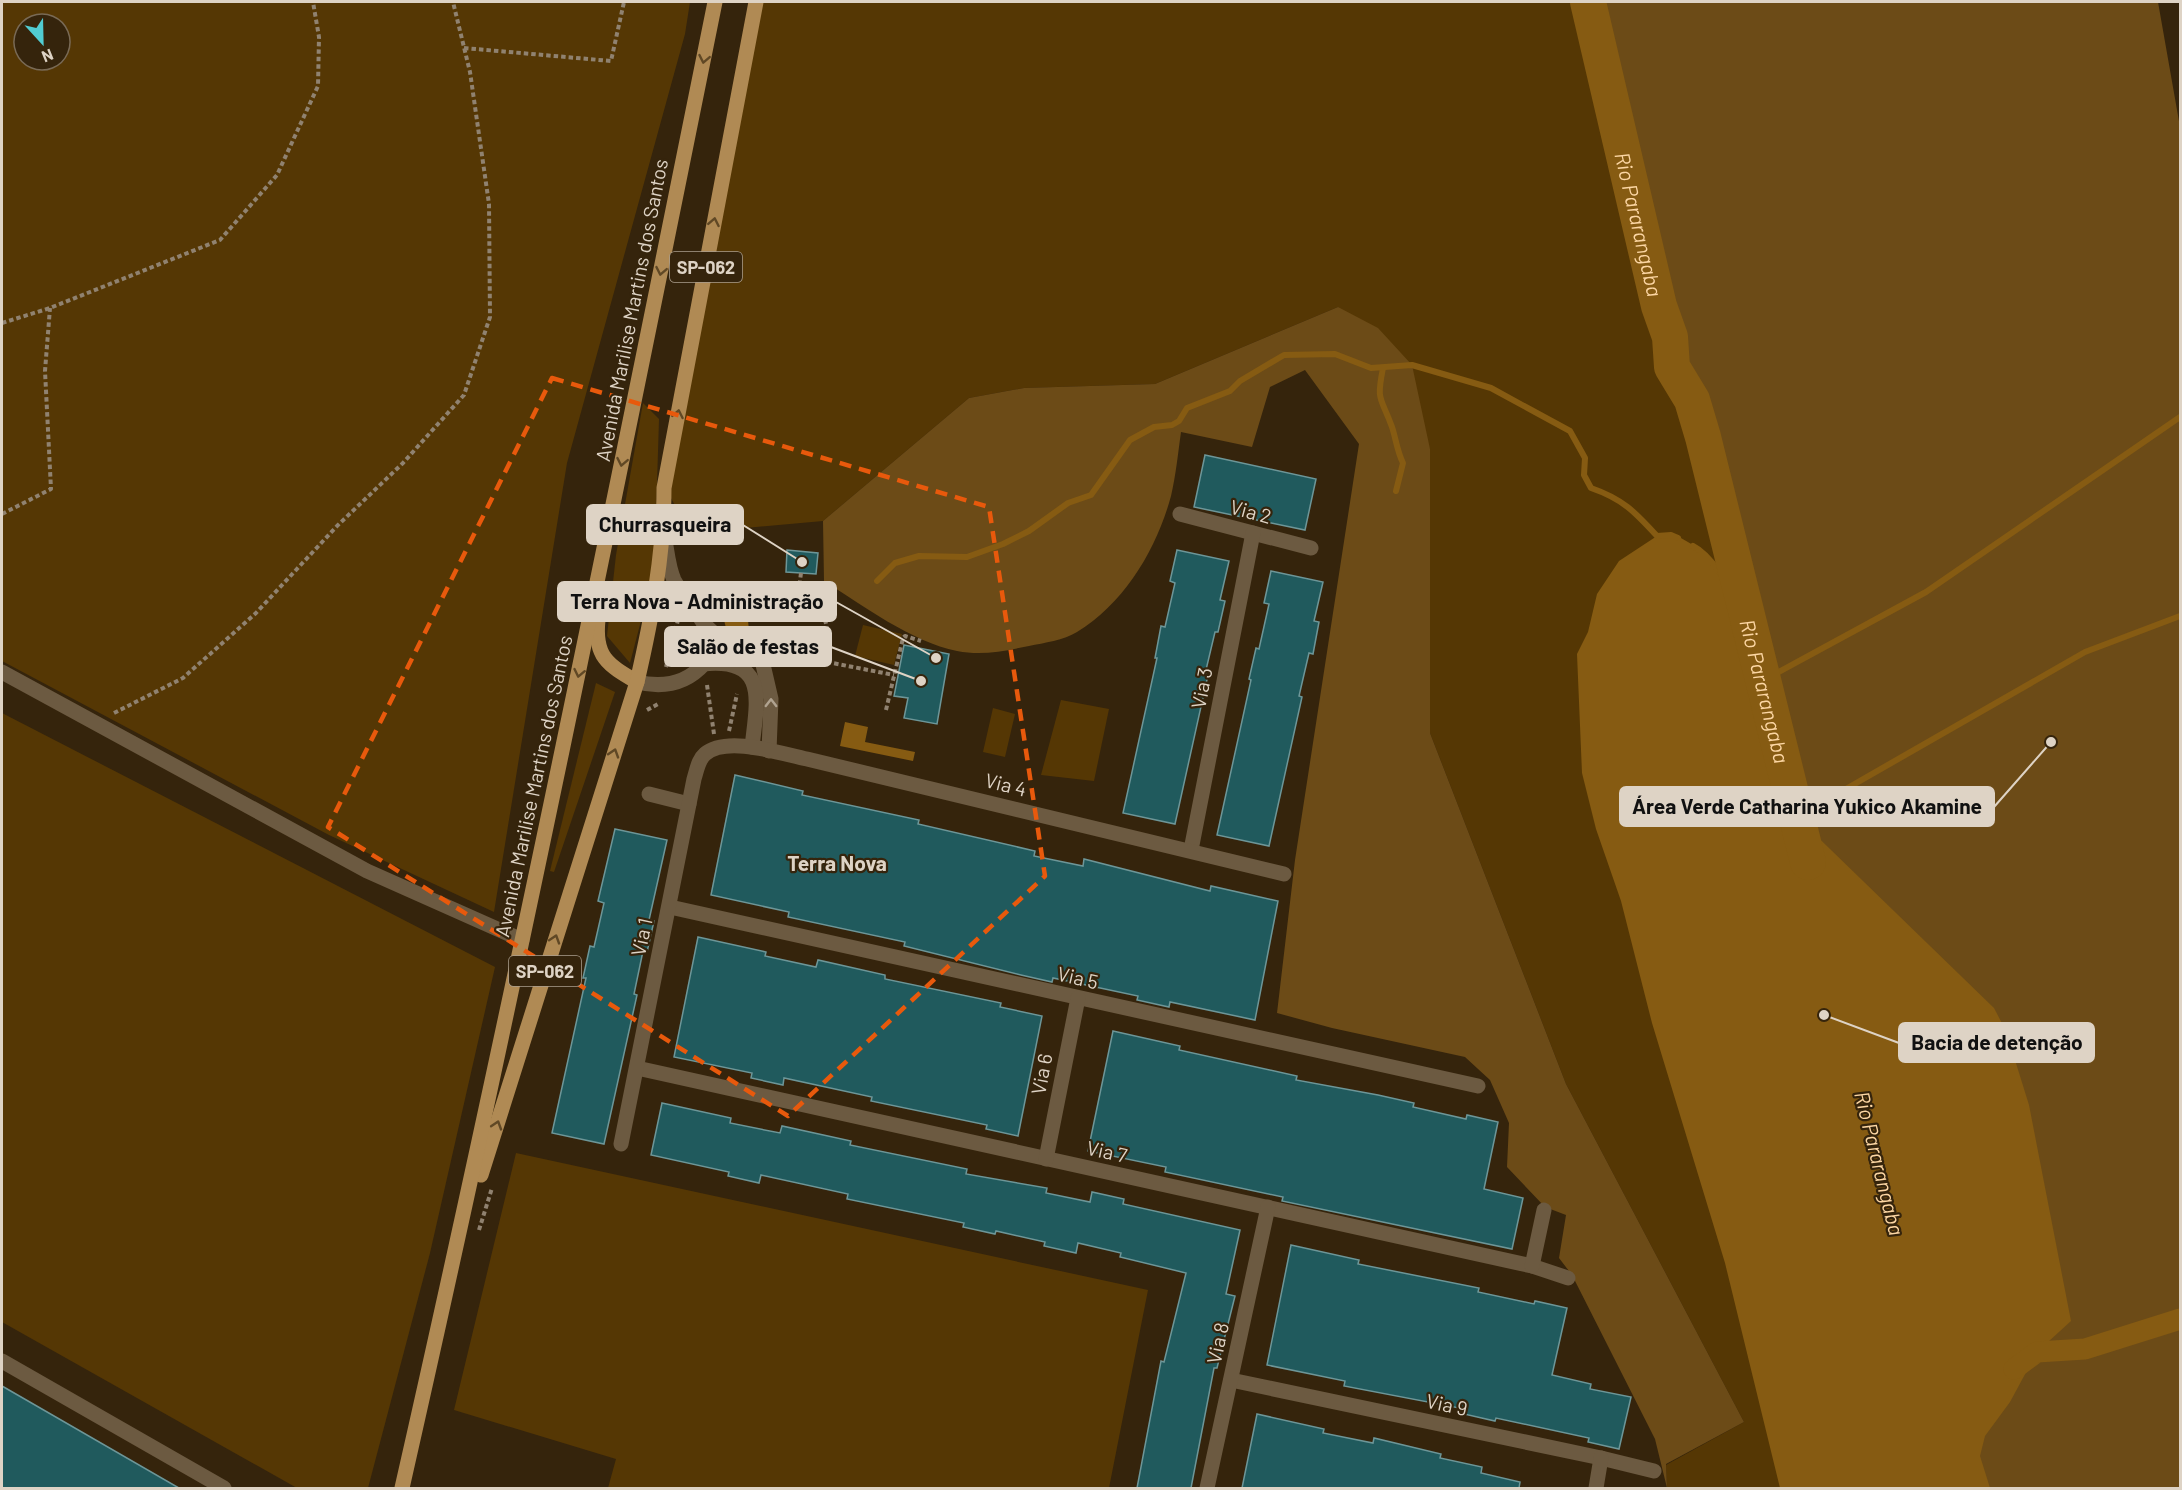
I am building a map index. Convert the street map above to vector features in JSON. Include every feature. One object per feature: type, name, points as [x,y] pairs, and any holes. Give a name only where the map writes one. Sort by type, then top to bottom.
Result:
[{"type":"main road","name":"Avenida Marilise Martins dos Santos","points":[[402,1488],[454,1261],[604,554],[715,2]]},
{"type":"main road","name":"SP-062","points":[[664,534],[664,488],[756,2]]},
{"type":"main road","name":"Avenida Marilise Martins dos Santos","points":[[454,1261],[637,682],[654,606],[664,534]]},
{"type":"main road","points":[[604,554],[596,638],[598,649],[604,658],[637,682]]},
{"type":"street","name":"Via 2","points":[[1180,514],[1311,548]]},
{"type":"street","name":"Via 3","points":[[1191,850],[1253,533]]},
{"type":"street","points":[[664,534],[673,577],[704,624],[710,640],[711,651],[703,672]]},
{"type":"street","points":[[704,624],[720,639],[756,649],[761,656],[771,699],[769,751]]},
{"type":"street","points":[[637,682],[662,686],[684,680],[723,663],[738,666],[757,700],[752,747]]},
{"type":"street","points":[[2,672],[367,871],[522,940]]},
{"type":"street","name":"Via 4","points":[[721,746],[752,747],[1284,874]]},
{"type":"street","name":"Via 1","points":[[621,1144],[689,804],[700,760],[721,746]]},
{"type":"street","points":[[649,794],[689,804]]},
{"type":"street","name":"Via 5","points":[[670,907],[1478,1086]]},
{"type":"street","name":"Via 6","points":[[1046,1159],[1078,998]]},
{"type":"street","name":"Via 7","points":[[637,1068],[1532,1266],[1568,1278]]},
{"type":"street","name":"Via 8","points":[[1207,1488],[1268,1207]]},
{"type":"street","points":[[1532,1266],[1544,1210]]},
{"type":"street","points":[[2,1361],[225,1488]]},
{"type":"street","name":"Via 9","points":[[1231,1380],[1654,1471]]},
{"type":"street","points":[[1596,1488],[1601,1458]]},
{"type":"path","points":[[2,323],[50,308],[220,240],[277,175],[318,86],[319,38],[313,2]]},
{"type":"path","points":[[94,723],[183,678],[255,613],[337,526],[404,463],[464,395],[490,317],[489,204],[464,48],[453,2]]},
{"type":"path","points":[[464,48],[611,61],[624,2]]},
{"type":"path","points":[[2,514],[51,489],[45,370],[50,308]]},
{"type":"path","points":[[801,573],[798,596],[808,599],[823,613],[830,637],[827,662]]},
{"type":"path","points":[[886,710],[903,638],[905,636],[921,641]]},
{"type":"path","points":[[812,659],[894,675]]},
{"type":"path","points":[[703,672],[721,746]]},
{"type":"path","points":[[721,746],[746,681]]},
{"type":"highlighted area","points":[[552,378],[989,507],[1045,876],[788,1116],[328,827]]},
{"type":"shaded area","points":[[2,2],[690,2],[685,34],[567,463],[494,912],[329,835],[2,661]]},
{"type":"shaded area","points":[[752,2],[1588,2],[1659,306],[1670,337],[1672,367],[1692,400],[1703,437],[1752,627],[1869,1118],[1965,1488],[1667,1488],[1666,1465],[1744,1422],[1566,1084],[1430,733],[1430,449],[1338,307],[1155,384],[1024,388],[969,398],[823,521],[690,533],[665,487]]},
{"type":"shaded area","points":[[1583,2],[2158,2],[2180,127],[2180,1488],[1965,1488],[1703,437],[1692,400],[1672,367],[1670,337],[1659,306]]},
{"type":"shaded area","points":[[1338,307],[1378,328],[1412,365],[1430,449],[1430,733],[1566,1084],[1744,1422],[1666,1464],[1667,1488],[1655,1439],[1572,1275],[1559,1258],[1566,1215],[1545,1207],[1507,1167],[1509,1123],[1490,1080],[1465,1057],[1332,1028],[1277,1013],[1295,860],[1359,444],[1305,370],[1270,387],[1252,447],[1181,432],[1171,496],[1148,554],[1137,573],[1110,606],[1072,635],[1054,641],[1002,651],[975,653],[957,651],[923,640],[905,631],[824,581],[823,521],[969,398],[1024,388],[1155,384]]},
{"type":"shaded area","points":[[643,403],[659,419],[655,548],[649,590],[630,663],[607,636],[616,555]]},
{"type":"shaded area","points":[[863,625],[902,634],[894,665],[855,656]]},
{"type":"shaded area","points":[[596,683],[615,692],[554,872],[550,871]]},
{"type":"shaded area","points":[[1061,700],[1109,709],[1094,781],[1041,775]]},
{"type":"shaded area","points":[[993,708],[1015,714],[1005,757],[983,752]]},
{"type":"shaded area","points":[[2,713],[495,967],[430,1253],[368,1488],[297,1488],[2,1322]]},
{"type":"shaded area","points":[[516,1153],[1148,1290],[1109,1488],[608,1488],[616,1459],[454,1410]]},
{"type":"water","points":[[1674,534],[1700,549],[1718,572],[1752,627],[1797,817],[1994,1008],[2006,1031],[2029,1105],[2071,1321],[2037,1352],[2010,1402],[1985,1436],[1980,1456],[1990,1488],[1780,1488],[1725,1263],[1652,1023],[1621,901],[1596,829],[1582,773],[1577,654],[1588,632],[1597,594],[1619,561],[1657,536]]},
{"type":"water","points":[[733,615],[748,620],[749,631],[744,634],[726,628],[724,620]]},
{"type":"water","points":[[845,722],[868,727],[865,742],[915,752],[913,761],[840,746]]},
{"type":"building","points":[[1205,455],[1316,479],[1305,530],[1194,507]]},
{"type":"building","points":[[787,550],[818,553],[816,574],[786,572]]},
{"type":"building","points":[[1177,550],[1229,561],[1220,600],[1225,601],[1205,674],[1208,675],[1175,824],[1123,813],[1157,658],[1155,658],[1161,626],[1165,627],[1175,583],[1170,581]]},
{"type":"building","points":[[1271,571],[1323,582],[1314,621],[1319,622],[1313,654],[1309,653],[1299,696],[1302,697],[1269,846],[1217,835],[1251,680],[1249,679],[1256,648],[1259,649],[1269,604],[1264,603]]},
{"type":"building","points":[[904,645],[949,654],[937,724],[904,718],[908,698],[894,696]]},
{"type":"building","points":[[735,775],[803,791],[802,795],[919,820],[918,824],[1035,851],[1034,856],[1083,866],[1084,859],[1210,891],[1211,886],[1278,901],[1255,1020],[1170,1002],[1169,1007],[1137,1000],[1138,996],[1053,978],[1052,982],[1021,975],[904,946],[905,942],[788,917],[789,912],[711,895]]},
{"type":"building","points":[[615,829],[667,840],[649,920],[654,921],[647,952],[643,951],[634,994],[637,995],[604,1144],[552,1133],[586,978],[583,978],[590,946],[594,947],[604,903],[598,901]]},
{"type":"building","points":[[698,937],[766,952],[765,956],[816,967],[818,960],[885,975],[885,979],[1001,1003],[1000,1007],[1042,1016],[1018,1136],[986,1129],[987,1125],[871,1101],[872,1097],[784,1078],[783,1085],[751,1078],[752,1073],[674,1057]]},
{"type":"building","points":[[1113,1031],[1180,1046],[1179,1050],[1297,1076],[1296,1080],[1414,1103],[1413,1107],[1466,1119],[1467,1115],[1498,1122],[1484,1189],[1523,1198],[1512,1249],[1282,1201],[1283,1197],[1165,1172],[1166,1167],[1088,1151]]},
{"type":"building","points":[[662,1103],[731,1118],[730,1123],[780,1133],[782,1126],[851,1141],[850,1145],[967,1169],[966,1174],[1047,1188],[1046,1193],[1090,1202],[1092,1192],[1124,1199],[1123,1204],[1240,1230],[1226,1294],[1235,1296],[1217,1368],[1214,1368],[1191,1488],[1137,1488],[1161,1361],[1164,1362],[1186,1273],[1120,1257],[1121,1253],[1078,1243],[1076,1253],[1044,1246],[1045,1242],[996,1231],[995,1234],[963,1227],[964,1223],[847,1199],[848,1194],[761,1175],[759,1183],[728,1176],[729,1172],[651,1155]]},
{"type":"building","points":[[1291,1245],[1359,1260],[1358,1264],[1479,1288],[1478,1292],[1534,1304],[1535,1301],[1567,1308],[1552,1375],[1591,1384],[1590,1389],[1631,1397],[1619,1449],[1588,1442],[1589,1438],[1496,1418],[1495,1421],[1464,1414],[1465,1409],[1344,1386],[1345,1381],[1267,1365]]},
{"type":"building","points":[[2,1386],[179,1488],[2,1488]]},
{"type":"building","points":[[1257,1414],[1324,1429],[1323,1433],[1373,1443],[1374,1438],[1441,1454],[1440,1458],[1482,1467],[1481,1473],[1520,1482],[1519,1488],[1242,1488]]},
{"type":"waterway","name":"Rio Pararangaba","points":[[1588,2],[1659,306],[1670,337],[1672,367],[1692,400],[1703,437],[1808,862]]},
{"type":"waterway","points":[[877,581],[895,563],[919,556],[967,557],[1003,544],[1029,531],[1068,503],[1091,495],[1130,440],[1154,427],[1172,425],[1179,421],[1187,408],[1230,391],[1240,381],[1284,355],[1335,354],[1371,368],[1412,365],[1491,388],[1570,431],[1585,458],[1584,475],[1591,488],[1628,507],[1657,536],[1671,535],[1678,538]]},
{"type":"waterway","points":[[1383,368],[1381,399],[1403,463],[1396,491]]},
{"type":"waterway","points":[[1764,680],[1926,592],[2180,417]]},
{"type":"waterway","points":[[1693,546],[1702,552],[1719,571],[1752,627]]},
{"type":"waterway","points":[[1797,817],[2085,652],[2180,616]]},
{"type":"waterway","points":[[2014,1369],[2037,1352],[2085,1349],[2180,1319]]},
{"type":"place","name":"Churrasqueira","points":[[802,562]]},
{"type":"place","name":"Terra Nova - Administração","points":[[936,658]]},
{"type":"place","name":"Salão de festas","points":[[921,681]]},
{"type":"place","name":"Área Verde Catharina Yukico Akamine","points":[[2051,742]]},
{"type":"place","name":"Bacia de detenção","points":[[1824,1015]]},
{"type":"district","name":"Terra Nova","points":[[837,862]]}]
